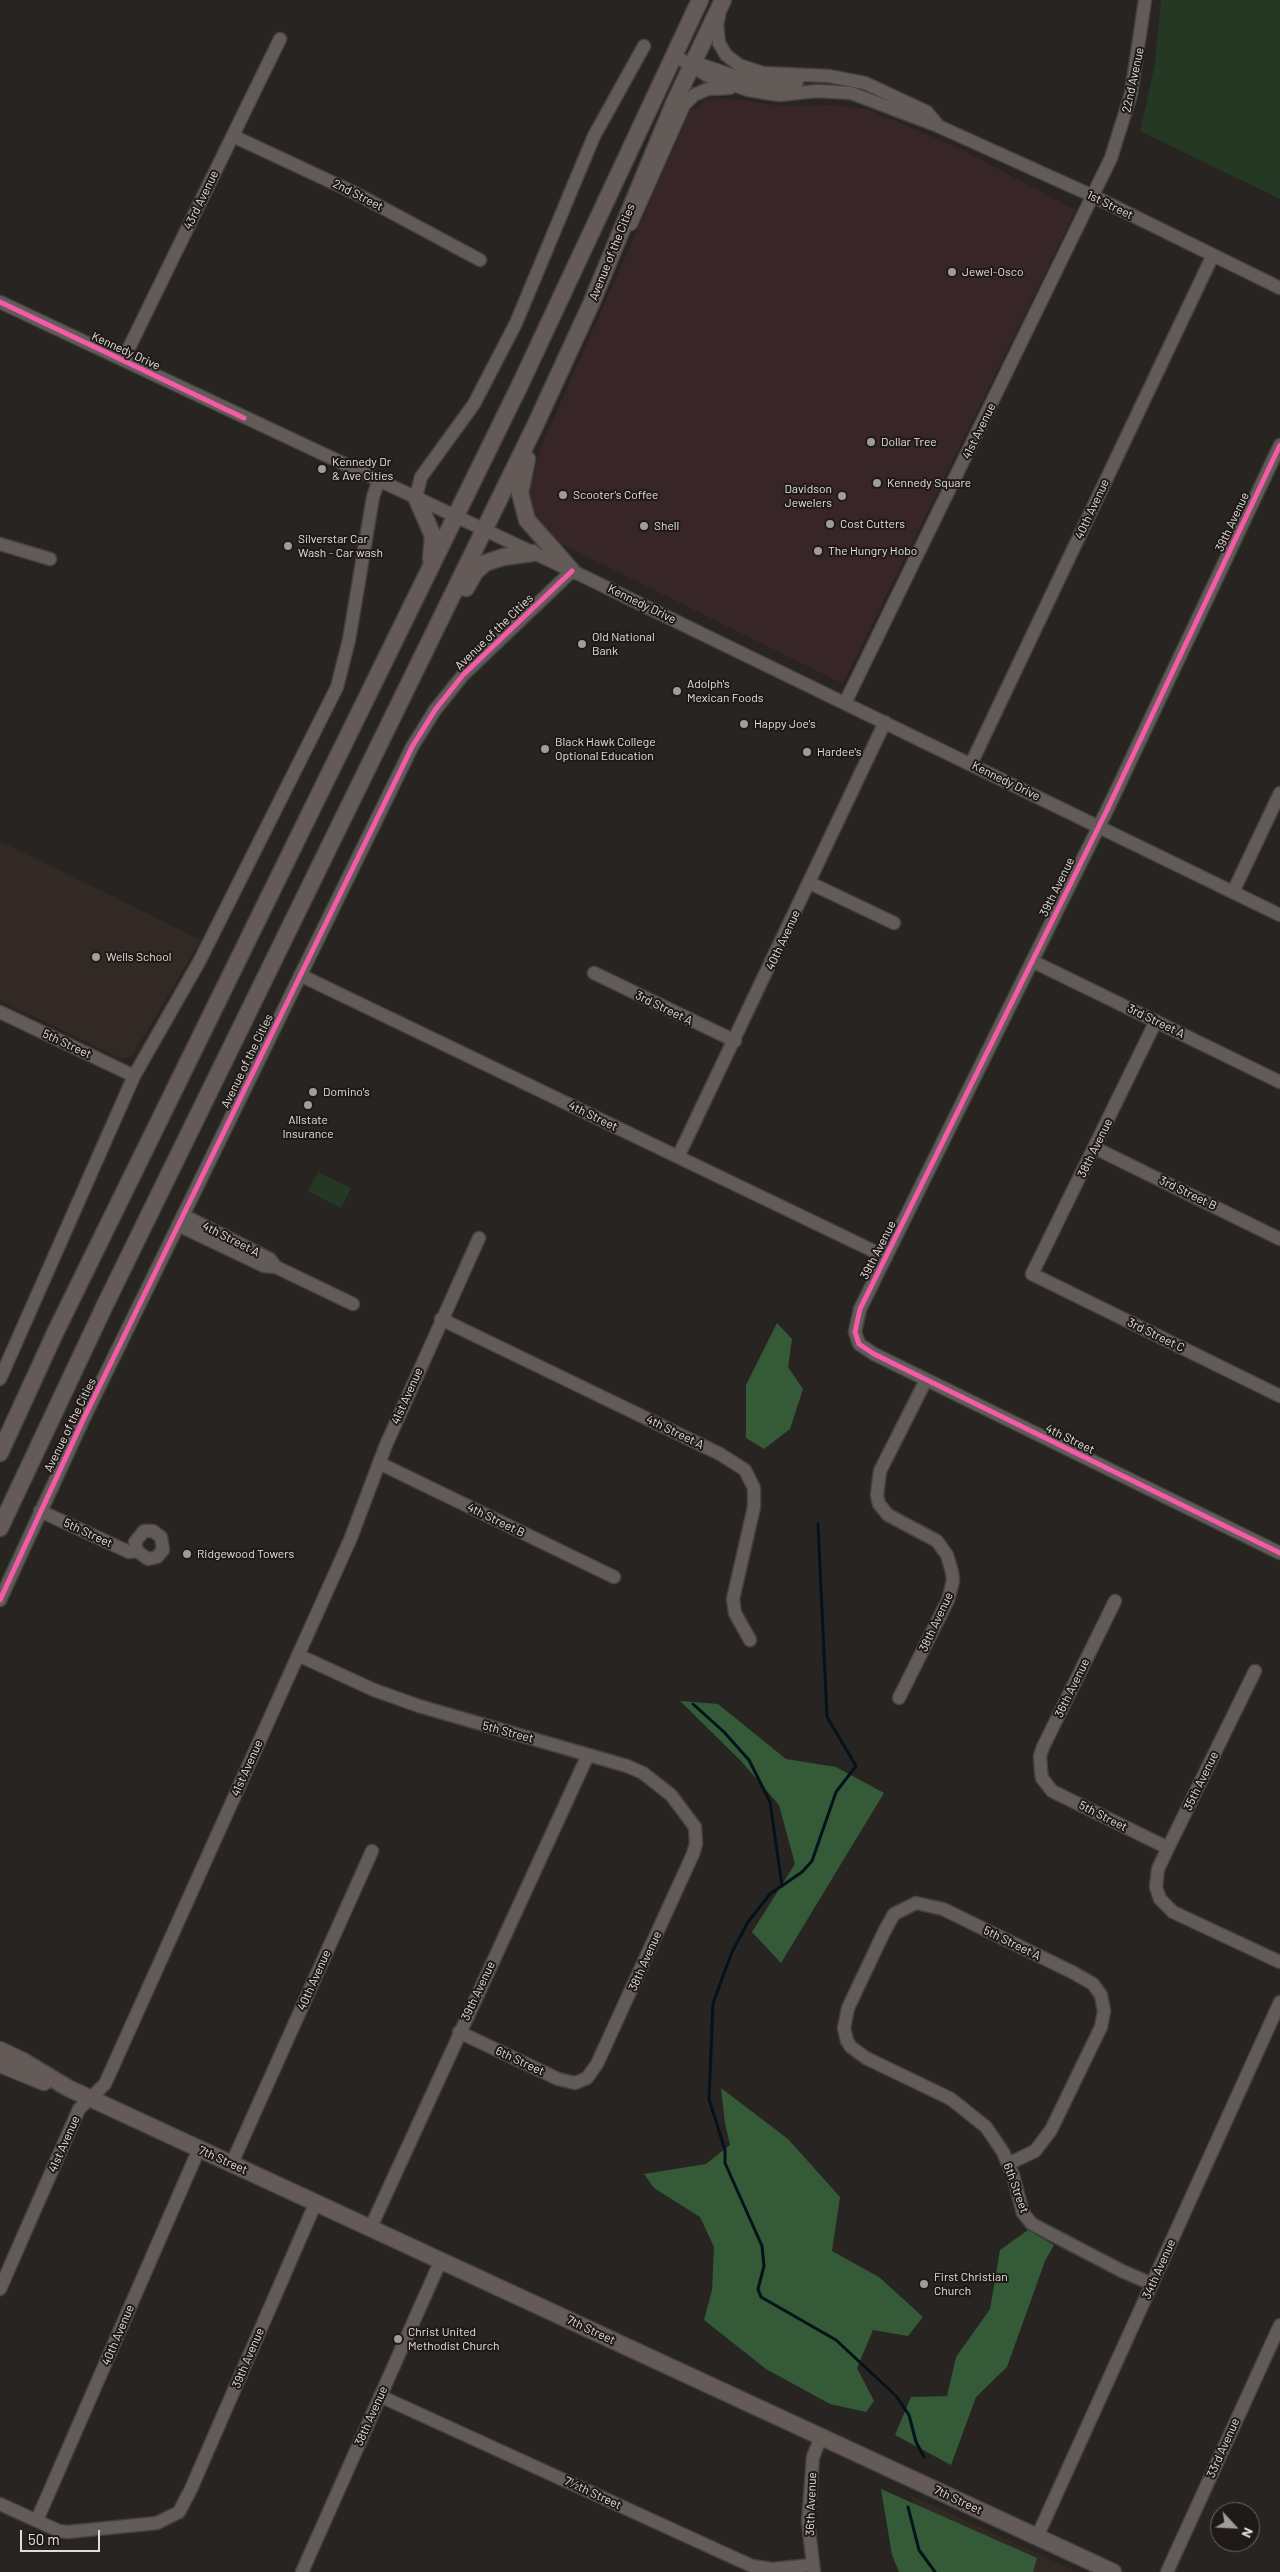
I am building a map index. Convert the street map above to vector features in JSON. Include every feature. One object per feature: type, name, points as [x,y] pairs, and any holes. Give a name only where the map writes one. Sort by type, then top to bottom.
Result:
[{"type":"main road","name":"Avenue of the Cities","points":[[0,1453],[60,1325],[554,314],[700,0]]},
{"type":"main road","name":"Avenue of the Cities","points":[[0,1528],[100,1314],[543,409],[600,284],[692,64],[723,0]]},
{"type":"main road","points":[[543,409],[528,455],[522,481],[522,500],[527,520],[572,571]]},
{"type":"main road","points":[[416,497],[432,536],[429,571]]},
{"type":"main road","points":[[365,774],[410,699],[475,572],[492,560],[533,553]]},
{"type":"main road","name":"7th Street","points":[[0,2050],[23,2061],[68,2088],[199,2150],[232,2163],[1114,2572]]},
{"type":"main road","name":"7th Street","points":[[0,2064],[35,2080],[68,2088]]},
{"type":"street","name":"1st Street","points":[[723,0],[717,24],[717,34],[722,49],[732,60],[763,74],[821,76],[850,80],[877,88],[927,112],[938,126]]},
{"type":"street","name":"22nd Avenue","points":[[1111,158],[1131,94],[1145,0]]},
{"type":"street","name":"43rd Avenue","points":[[123,360],[280,39]]},
{"type":"street","points":[[416,497],[421,477],[474,404],[516,324],[594,136],[644,46]]},
{"type":"street","points":[[674,55],[692,64],[766,85],[797,82],[821,76]]},
{"type":"street","name":"1st Street","points":[[692,64],[708,76],[748,90],[779,95],[817,91],[851,93],[938,126],[1093,196],[1280,288]]},
{"type":"street","points":[[600,284],[641,206],[684,105],[694,95],[708,89],[724,87],[748,90]]},
{"type":"street","name":"2nd Street","points":[[233,136],[355,193],[480,260]]},
{"type":"street","name":"41st Avenue","points":[[845,703],[1111,158]]},
{"type":"street","name":"40th Avenue","points":[[971,764],[1213,255]]},
{"type":"street","name":"Kennedy Drive","points":[[0,302],[572,571],[1280,915]]},
{"type":"street","name":"39th Avenue","points":[[856,1337],[856,1318],[1098,826],[1280,445]]},
{"type":"street","points":[[0,1378],[134,1076],[199,962],[337,687],[349,640],[372,497],[379,480]]},
{"type":"street","points":[[0,544],[50,559]]},
{"type":"street","name":"Avenue of the Cities","points":[[0,1600],[40,1511],[407,756],[435,710],[476,661],[572,571]]},
{"type":"street","name":"40th Avenue","points":[[678,1157],[735,1041],[885,722]]},
{"type":"street","points":[[1233,892],[1280,793]]},
{"type":"street","points":[[810,883],[894,923]]},
{"type":"street","name":"3rd Street A","points":[[1032,961],[1280,1082]]},
{"type":"street","name":"3rd Street A","points":[[594,972],[735,1041]]},
{"type":"street","name":"4th Street","points":[[300,975],[886,1257]]},
{"type":"street","name":"5th Street","points":[[0,1012],[134,1076]]},
{"type":"street","name":"38th Avenue","points":[[1032,1274],[1156,1021]]},
{"type":"street","name":"3rd Street B","points":[[1095,1148],[1280,1238]]},
{"type":"street","name":"4th Street A","points":[[181,1220],[264,1266],[276,1267],[353,1304]]},
{"type":"street","name":"41st Avenue","points":[[0,2289],[80,2109],[105,2084],[350,1540],[379,1463],[479,1238]]},
{"type":"street","name":"3rd Street C","points":[[1032,1274],[1280,1396]]},
{"type":"street","name":"4th Street A","points":[[441,1320],[720,1454],[745,1470],[754,1488],[754,1507],[733,1599],[735,1613],[750,1640]]},
{"type":"street","name":"4th Street","points":[[856,1337],[864,1348],[926,1380],[1280,1553]]},
{"type":"street","name":"38th Avenue","points":[[899,1698],[948,1600],[952,1580],[947,1555],[937,1541],[888,1515],[879,1504],[877,1495],[880,1472],[926,1380]]},
{"type":"street","name":"4th Street B","points":[[379,1463],[614,1577]]},
{"type":"street","name":"5th Street","points":[[40,1511],[129,1552],[137,1551]]},
{"type":"street","name":"36th Avenue","points":[[1042,1778],[1040,1756],[1043,1747],[1115,1601]]},
{"type":"street","name":"5th Street","points":[[298,1655],[374,1690],[419,1706],[627,1766],[656,1782],[681,1806],[691,1820],[697,1834]]},
{"type":"street","name":"35th Avenue","points":[[1254,1671],[1168,1848],[1156,1876],[1157,1894],[1173,1912],[1280,1962]]},
{"type":"street","name":"39th Avenue","points":[[370,2228],[588,1755]]},
{"type":"street","name":"5th Street","points":[[1042,1778],[1052,1791],[1168,1848]]},
{"type":"street","name":"38th Avenue","points":[[582,2082],[592,2074],[598,2064],[693,1854],[697,1834]]},
{"type":"street","name":"40th Avenue","points":[[232,2163],[372,1851]]},
{"type":"street","name":"5th Street A","points":[[847,2041],[844,2028],[848,2008],[884,1932],[894,1914],[916,1903],[943,1909],[1093,1984],[1101,1995],[1104,2011],[1101,2027],[1051,2130],[1035,2151],[1008,2164]]},
{"type":"street","name":"34th Avenue","points":[[1037,2537],[1280,2002]]},
{"type":"street","name":"6th Street","points":[[459,2032],[558,2079],[568,2082],[582,2082]]},
{"type":"street","name":"6th Street","points":[[847,2041],[866,2058],[962,2106],[986,2126],[1008,2164],[1023,2213],[1032,2224],[1122,2271],[1152,2284]]},
{"type":"street","name":"40th Avenue","points":[[38,2520],[199,2150]]},
{"type":"street","name":"39th Avenue","points":[[38,2520],[59,2531],[67,2532],[157,2523],[179,2512],[191,2489],[316,2202]]},
{"type":"street","name":"38th Avenue","points":[[302,2572],[441,2260]]},
{"type":"street","name":"33rd Avenue","points":[[1167,2572],[1280,2325]]},
{"type":"street","name":"7½th Street","points":[[380,2396],[752,2566],[772,2569],[813,2569]]},
{"type":"street","name":"36th Avenue","points":[[813,2569],[808,2522],[814,2457],[821,2437]]},
{"type":"street","points":[[0,2504],[38,2520]]},
{"type":"shaded area","points":[[709,98],[743,100],[781,106],[835,105],[867,109],[959,148],[1076,210],[843,684],[559,543],[537,522],[528,494],[541,447],[690,111]]},
{"type":"shaded area","name":"Wells School","points":[[0,841],[201,940],[132,1056],[122,1059],[0,1000]]},
{"type":"shaded area","points":[[910,2495],[1077,2572],[936,2572]]},
{"type":"green space","points":[[1161,0],[1280,0],[1280,199],[1140,131],[1155,64]]},
{"type":"green space","points":[[318,1172],[351,1188],[341,1208],[308,1191]]},
{"type":"green space","points":[[777,1323],[792,1339],[788,1367],[803,1389],[790,1429],[764,1449],[746,1438],[746,1385]]},
{"type":"green space","points":[[680,1701],[718,1704],[786,1759],[836,1767],[884,1793],[781,1963],[752,1932],[795,1864],[779,1805],[741,1761]]},
{"type":"green space","points":[[721,2088],[788,2139],[840,2197],[832,2251],[879,2277],[923,2317],[908,2336],[873,2330],[857,2368],[874,2401],[866,2412],[830,2404],[766,2369],[704,2320],[712,2290],[714,2247],[700,2217],[654,2188],[644,2174],[706,2164],[730,2145],[725,2123]]},
{"type":"green space","points":[[1028,2230],[1054,2245],[1045,2261],[1007,2367],[976,2397],[951,2465],[895,2435],[911,2397],[947,2396],[956,2357],[990,2309],[1000,2250]]},
{"type":"green space","points":[[881,2489],[1037,2558],[1033,2572],[899,2572],[892,2555]]},
{"type":"waterway","points":[[818,1524],[827,1717],[856,1766],[836,1792],[812,1861],[802,1872],[770,1894],[748,1922],[732,1952],[713,2003],[709,2099],[725,2150],[725,2163],[762,2246],[764,2266],[758,2289],[761,2297],[836,2340],[894,2394]]},
{"type":"waterway","points":[[693,1704],[724,1732],[749,1760],[770,1802],[782,1886]]},
{"type":"waterway","points":[[896,2396],[909,2415],[916,2442],[924,2457]]},
{"type":"waterway","points":[[908,2507],[919,2550],[935,2572]]},
{"type":"cycle path","points":[[0,302],[244,418]]},
{"type":"cycle path","points":[[1280,445],[1108,808],[860,1309],[855,1332],[859,1344],[874,1354],[1280,1553]]},
{"type":"cycle path","points":[[0,1600],[84,1418],[412,747],[435,710],[463,675],[572,571]]},
{"type":"place","name":"Jewel-Osco","points":[[952,272]]},
{"type":"place","name":"Dollar Tree","points":[[871,442]]},
{"type":"place","name":"Kennedy Dr & Ave Cities","points":[[322,469]]},
{"type":"place","name":"Kennedy Square","points":[[877,483]]},
{"type":"place","name":"Scooter's Coffee","points":[[563,495]]},
{"type":"place","name":"Davidson Jewelers","points":[[842,496]]},
{"type":"place","name":"Cost Cutters","points":[[830,524]]},
{"type":"place","name":"Shell","points":[[644,526]]},
{"type":"place","name":"Silverstar Car Wash - Car wash","points":[[288,546]]},
{"type":"place","name":"The Hungry Hobo","points":[[818,551]]},
{"type":"place","name":"Old National Bank","points":[[582,644]]},
{"type":"place","name":"Adolph's Mexican Foods","points":[[677,691]]},
{"type":"place","name":"Happy Joe's","points":[[744,724]]},
{"type":"place","name":"Black Hawk College Optional Education","points":[[545,749]]},
{"type":"place","name":"Hardee's","points":[[807,752]]},
{"type":"place","name":"Wells School","points":[[96,957]]},
{"type":"place","name":"Domino's","points":[[313,1092]]},
{"type":"place","name":"Allstate Insurance","points":[[308,1105]]},
{"type":"place","name":"Ridgewood Towers","points":[[187,1554]]},
{"type":"place","name":"First Christian Church","points":[[924,2284]]},
{"type":"place","name":"Christ United Methodist Church","points":[[398,2339]]}]
